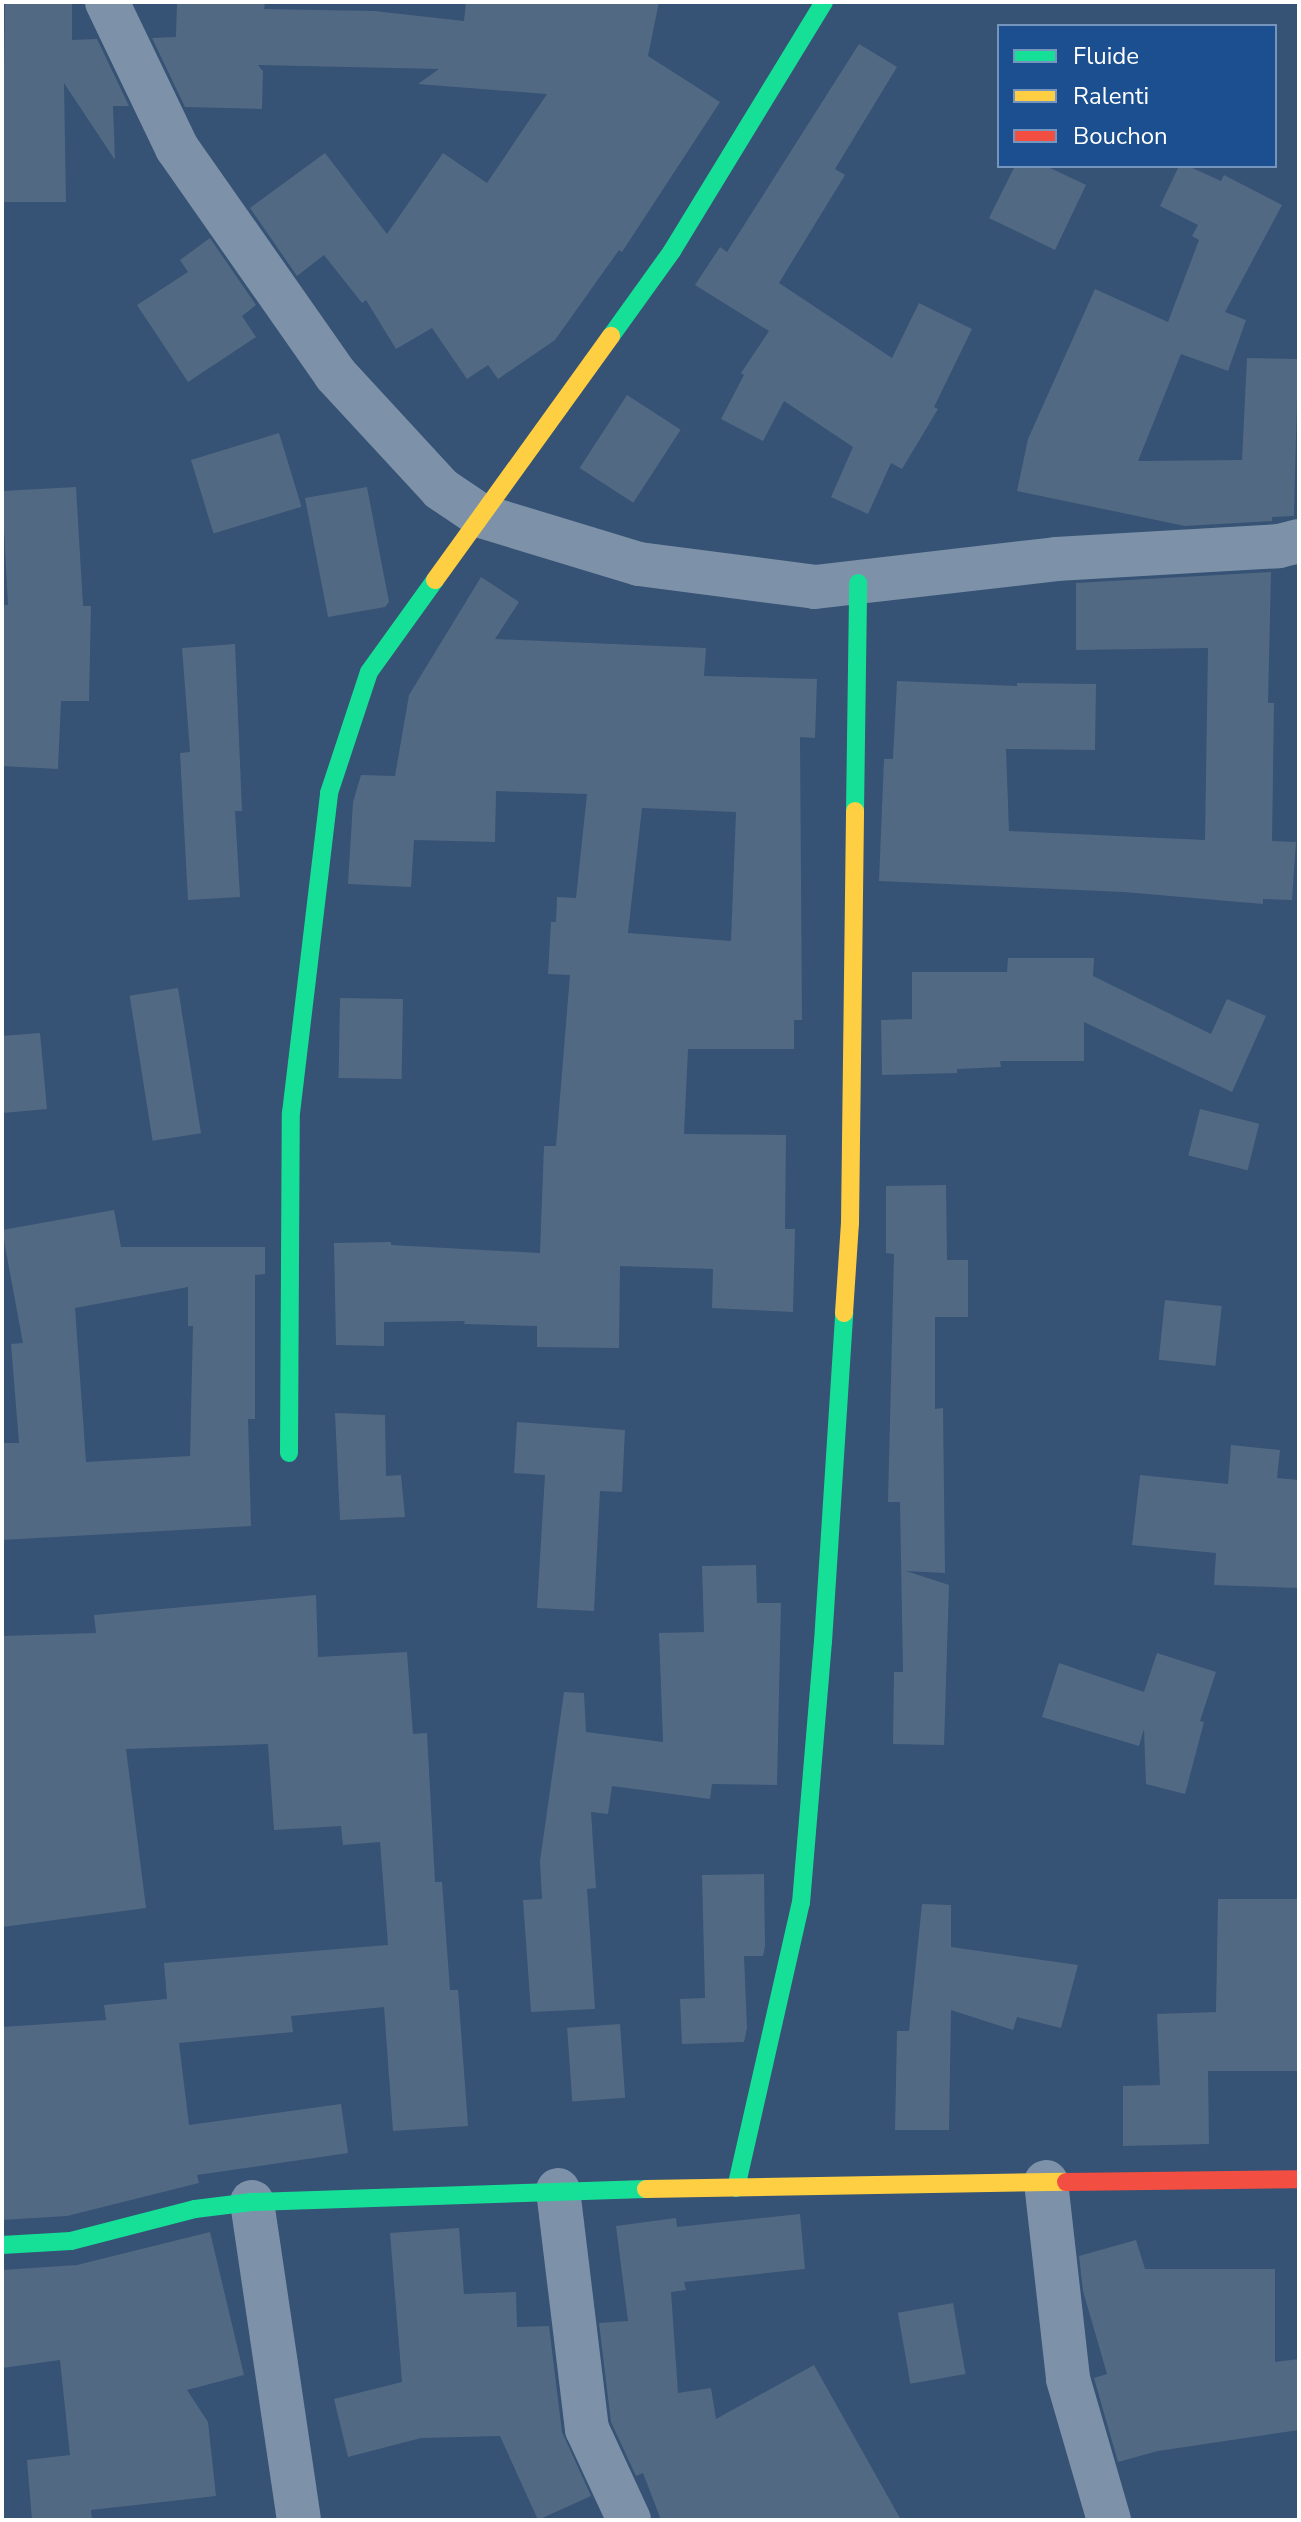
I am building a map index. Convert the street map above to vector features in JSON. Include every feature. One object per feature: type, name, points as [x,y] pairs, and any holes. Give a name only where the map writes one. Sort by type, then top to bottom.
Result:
[{"type":"street","points":[[107,2],[177,148],[335,374],[441,489],[481,516],[639,564],[815,587],[1056,559],[1279,546],[1299,541]]},
{"type":"street","points":[[289,1453],[291,1113],[329,793],[369,672],[672,251],[824,2]]},
{"type":"street","points":[[736,2188],[801,1903],[823,1642],[850,1223],[858,583]]},
{"type":"street","points":[[2,2245],[71,2241],[195,2209],[252,2202],[558,2190],[1299,2179]]},
{"type":"street","points":[[1046,2182],[1068,2379],[1109,2520]]},
{"type":"street","points":[[558,2190],[587,2429],[629,2520]]},
{"type":"street","points":[[252,2202],[299,2520]]},
{"type":"building","points":[[5,2],[72,2],[72,40],[97,39],[129,106],[113,106],[115,160],[64,83],[66,202],[2,202]]},
{"type":"building","points":[[177,2],[265,2],[264,9],[374,11],[464,21],[466,2],[659,2],[648,56],[720,102],[622,252],[619,250],[555,340],[498,379],[488,365],[467,379],[432,328],[396,349],[366,300],[362,303],[324,255],[297,276],[250,208],[325,153],[387,234],[443,153],[487,183],[547,94],[418,84],[439,69],[258,65],[263,71],[262,109],[185,107],[152,38],[176,37]]},
{"type":"building","points":[[859,44],[897,67],[835,169],[845,175],[779,283],[892,358],[919,303],[972,329],[934,407],[938,409],[902,469],[891,463],[868,514],[831,497],[853,447],[784,401],[763,441],[721,419],[744,375],[741,373],[769,331],[695,285],[720,247],[727,252]]},
{"type":"building","points":[[1014,168],[1050,168],[1086,185],[1055,250],[989,218]]},
{"type":"building","points":[[1178,168],[1192,168],[1221,181],[1224,175],[1282,205],[1225,312],[1246,320],[1228,371],[1181,354],[1138,461],[1242,460],[1247,358],[1298,359],[1294,516],[1272,517],[1272,521],[1185,526],[1017,491],[1028,439],[1095,289],[1168,322],[1199,240],[1192,236],[1198,225],[1160,206]]},
{"type":"building","points":[[210,238],[256,305],[242,316],[256,337],[188,382],[137,305],[188,272],[180,260]]},
{"type":"building","points":[[627,395],[681,430],[633,503],[580,468]]},
{"type":"building","points":[[279,433],[302,507],[214,534],[191,460]]},
{"type":"building","points":[[76,487],[83,606],[91,606],[89,701],[61,701],[58,769],[2,766],[2,605],[8,605],[2,491]]},
{"type":"building","points":[[367,487],[389,602],[385,607],[328,617],[305,498]]},
{"type":"building","points":[[1271,572],[1268,703],[1274,703],[1272,841],[1296,842],[1292,900],[1263,899],[1263,904],[1124,892],[879,881],[884,759],[893,759],[897,681],[1017,686],[1017,683],[1096,684],[1095,750],[1006,749],[1009,831],[1205,840],[1208,648],[1076,650],[1076,583]]},
{"type":"building","points":[[481,577],[519,602],[495,639],[706,648],[704,676],[817,679],[815,738],[800,737],[802,1020],[794,1020],[794,1049],[688,1049],[684,1134],[786,1135],[785,1229],[795,1229],[793,1312],[712,1308],[713,1269],[620,1266],[619,1348],[537,1347],[537,1326],[464,1324],[465,1321],[384,1322],[384,1346],[336,1345],[334,1243],[391,1242],[391,1245],[540,1253],[544,1146],[556,1146],[570,975],[548,974],[551,922],[556,922],[557,897],[576,898],[587,794],[496,791],[495,842],[414,840],[411,887],[348,884],[353,802],[361,775],[395,776],[409,695]],"holes":[[[642,808],[736,812],[731,941],[628,933]]]},
{"type":"building","points":[[235,644],[242,811],[235,811],[240,897],[188,900],[180,753],[190,752],[182,648]]},
{"type":"building","points":[[1008,958],[1094,958],[1093,976],[1211,1034],[1227,999],[1266,1016],[1232,1092],[1084,1022],[1084,1061],[1000,1061],[1001,1067],[957,1069],[957,1073],[882,1075],[881,1020],[912,1019],[912,972],[1007,972]]},
{"type":"building","points":[[178,988],[201,1133],[153,1141],[130,996]]},
{"type":"building","points":[[340,998],[403,999],[402,1079],[339,1078]]},
{"type":"building","points":[[40,1033],[47,1109],[2,1113],[2,1036]]},
{"type":"building","points":[[1200,1109],[1259,1124],[1248,1170],[1188,1156]]},
{"type":"building","points":[[946,1185],[947,1260],[968,1260],[968,1317],[935,1317],[935,1409],[943,1408],[945,1573],[906,1571],[949,1585],[944,1745],[893,1744],[894,1672],[903,1672],[900,1502],[888,1502],[894,1254],[886,1253],[886,1186]]},
{"type":"building","points":[[114,1210],[121,1247],[265,1247],[265,1274],[255,1275],[255,1419],[248,1419],[251,1526],[2,1540],[2,1443],[19,1443],[11,1344],[23,1343],[2,1230]],"holes":[[[188,1287],[188,1326],[193,1326],[190,1456],[86,1462],[75,1308]]]},
{"type":"building","points":[[1165,1300],[1222,1306],[1215,1366],[1159,1360]]},
{"type":"building","points":[[335,1413],[385,1415],[386,1476],[401,1475],[405,1517],[340,1520]]},
{"type":"building","points":[[517,1422],[625,1430],[622,1492],[600,1491],[594,1611],[537,1608],[545,1475],[514,1473]]},
{"type":"building","points":[[1231,1445],[1280,1450],[1277,1478],[1299,1480],[1299,1588],[1214,1585],[1216,1553],[1132,1545],[1140,1475],[1228,1484]]},
{"type":"building","points":[[756,1565],[757,1603],[781,1603],[777,1785],[712,1784],[710,1799],[612,1786],[608,1814],[591,1812],[596,1888],[587,1889],[595,2009],[531,2012],[523,1900],[542,1899],[540,1861],[564,1692],[584,1693],[586,1732],[663,1742],[659,1633],[704,1632],[702,1566]]},
{"type":"building","points":[[316,1595],[318,1657],[407,1652],[413,1734],[427,1733],[435,1882],[442,1882],[450,1990],[458,1990],[468,2126],[393,2131],[384,2007],[291,2016],[293,2032],[179,2043],[189,2125],[341,2104],[348,2153],[197,2175],[199,2183],[67,2216],[2,2220],[2,2027],[106,2020],[104,2005],[167,1999],[164,1963],[388,1945],[380,1842],[343,1845],[341,1826],[274,1830],[268,1744],[126,1749],[146,1908],[2,1927],[2,1636],[96,1633],[94,1615]]},
{"type":"building","points":[[1157,1653],[1216,1672],[1200,1721],[1204,1722],[1185,1794],[1146,1784],[1144,1729],[1139,1746],[1042,1717],[1059,1663],[1144,1692]]},
{"type":"building","points":[[764,1874],[763,1956],[744,1956],[747,2028],[744,2042],[682,2044],[680,1999],[705,1998],[702,1875]]},
{"type":"building","points":[[1218,1899],[1299,1899],[1299,2071],[1208,2071],[1209,2144],[1123,2146],[1123,2086],[1160,2085],[1157,2014],[1216,2012]]},
{"type":"building","points":[[922,1904],[951,1905],[951,1947],[1078,1965],[1061,2028],[1017,2017],[1013,2030],[951,2010],[949,2130],[895,2130],[897,2031],[909,2031]]},
{"type":"building","points":[[620,2024],[625,2098],[572,2102],[567,2028]]},
{"type":"building","points":[[800,2214],[805,2269],[684,2282],[686,2290],[671,2292],[678,2393],[711,2388],[716,2419],[814,2365],[901,2520],[661,2520],[643,2473],[636,2476],[611,2422],[599,2323],[628,2321],[616,2226],[676,2218],[677,2227]]},
{"type":"building","points":[[459,2228],[464,2294],[516,2292],[517,2327],[549,2326],[562,2432],[591,2496],[538,2520],[500,2436],[421,2438],[348,2457],[334,2399],[402,2382],[390,2233]]},
{"type":"building","points":[[210,2232],[244,2375],[187,2390],[208,2422],[216,2496],[91,2510],[92,2520],[32,2520],[27,2460],[70,2455],[60,2360],[2,2368],[2,2270],[77,2265]]},
{"type":"building","points":[[1136,2240],[1145,2269],[1275,2269],[1275,2362],[1299,2359],[1299,2430],[1158,2451],[1118,2462],[1094,2378],[1107,2374],[1083,2291],[1079,2256]]},
{"type":"building","points":[[953,2303],[966,2374],[910,2384],[898,2313]]},
{"type":"traffic: fast","points":[[611,336],[672,251],[824,2]]},
{"type":"traffic: fast","points":[[289,1453],[291,1113],[329,793],[369,672],[435,580]]},
{"type":"traffic: fast","points":[[855,811],[858,583]]},
{"type":"traffic: fast","points":[[736,2188],[801,1903],[823,1642],[844,1313]]},
{"type":"traffic: fast","points":[[2,2245],[71,2241],[195,2209],[252,2202],[646,2189]]},
{"type":"traffic: slow","points":[[435,580],[611,336]]},
{"type":"traffic: slow","points":[[844,1313],[850,1223],[855,811]]},
{"type":"traffic: slow","points":[[646,2189],[1066,2182]]},
{"type":"traffic: jam","points":[[1066,2182],[1299,2179]]}]
